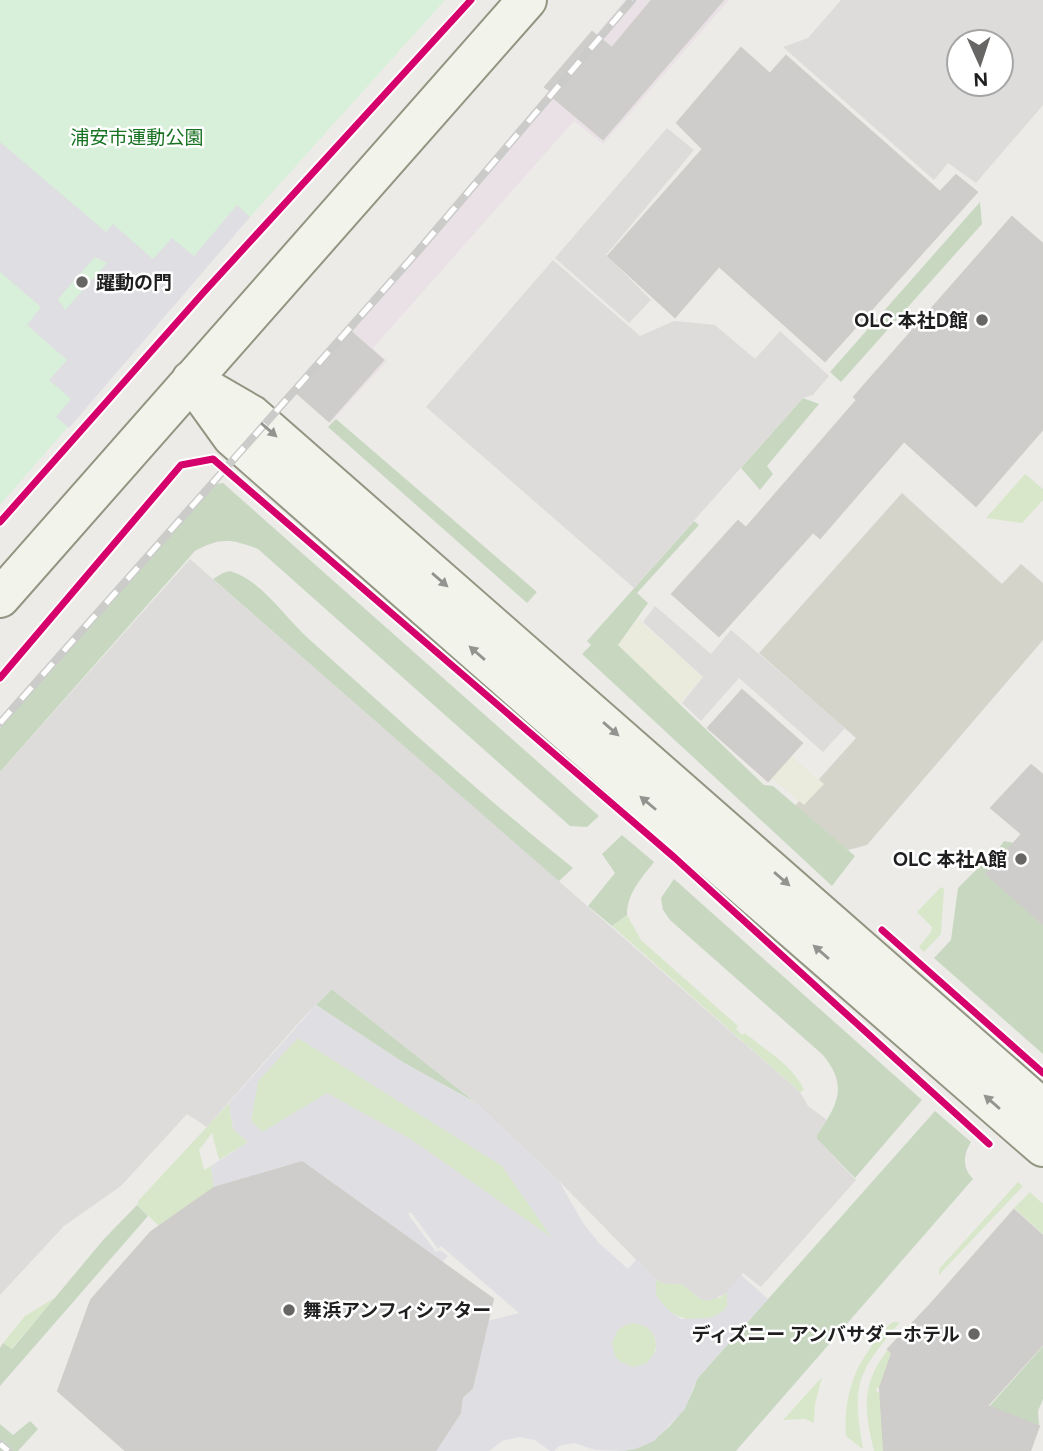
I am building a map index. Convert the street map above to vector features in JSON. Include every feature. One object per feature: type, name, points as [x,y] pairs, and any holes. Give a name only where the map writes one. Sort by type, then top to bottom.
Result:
[{"type":"street","points":[[0,598],[527,0]]},
{"type":"street","points":[[191,380],[251,415],[1043,1109]]},
{"type":"street","points":[[191,380],[232,437],[1043,1147]]},
{"type":"shaded area","points":[[625,0],[729,0],[603,144],[574,121],[373,348],[387,361],[330,423],[295,393]]},
{"type":"shaded area","points":[[841,0],[1043,0],[1043,105],[976,183],[948,163],[934,180],[783,47],[808,38]]},
{"type":"shaded area","points":[[667,128],[694,150],[606,255],[651,300],[629,323],[555,258]]},
{"type":"shaded area","points":[[0,142],[106,232],[113,224],[153,259],[172,238],[194,256],[237,205],[250,217],[69,428],[56,417],[71,399],[49,380],[67,360],[27,325],[41,307],[0,272]],"holes":[[[95,257],[107,263],[65,310],[58,299]]]},
{"type":"shaded area","points":[[553,260],[640,336],[674,321],[715,325],[755,359],[780,331],[829,376],[813,395],[803,398],[634,588],[426,407]]},
{"type":"shaded area","points":[[902,493],[1002,584],[1021,564],[1043,583],[1043,640],[867,845],[848,850],[794,807],[856,738],[759,653]]},
{"type":"shaded area","points":[[190,559],[800,1092],[808,1106],[827,1120],[817,1139],[856,1180],[761,1287],[743,1273],[727,1293],[710,1301],[700,1299],[682,1284],[668,1284],[656,1280],[559,1181],[475,1102],[332,989],[207,1127],[187,1114],[121,1186],[64,1226],[0,1295],[0,772]]},
{"type":"shaded area","points":[[655,606],[711,654],[731,630],[845,728],[823,752],[739,678],[701,721],[682,703],[703,677],[643,622]]},
{"type":"shaded area","points":[[637,618],[703,677],[679,704],[618,645]]},
{"type":"shaded area","points":[[791,756],[824,784],[804,805],[771,778]]},
{"type":"shaded area","points":[[316,1005],[404,1063],[476,1103],[559,1181],[583,1223],[599,1243],[628,1269],[637,1259],[656,1280],[656,1295],[668,1310],[681,1319],[710,1318],[721,1313],[727,1306],[727,1293],[741,1275],[768,1299],[697,1379],[685,1409],[654,1441],[636,1449],[621,1451],[595,1450],[574,1443],[550,1451],[535,1440],[519,1437],[502,1441],[489,1451],[435,1451],[460,1413],[462,1397],[488,1321],[519,1313],[441,1246],[438,1249],[411,1212],[408,1214],[436,1252],[440,1250],[448,1256],[442,1262],[302,1162],[214,1188],[211,1166],[248,1142],[233,1129],[229,1103]],"holes":[[[298,1038],[502,1166],[551,1237],[409,1138],[327,1093],[262,1132],[251,1121],[258,1081]],[[635,1323],[647,1327],[655,1337],[656,1351],[647,1363],[633,1367],[619,1361],[612,1343],[618,1330]]]},
{"type":"green space","name":"浦安市運動公園","points":[[0,0],[445,0],[250,217],[0,505]]},
{"type":"green space","points":[[980,202],[982,224],[841,382],[830,372]]},
{"type":"green space","points":[[803,398],[819,404],[767,466],[773,474],[760,490],[741,468]]},
{"type":"green space","points":[[336,419],[537,592],[527,603],[328,427]]},
{"type":"green space","points":[[1025,474],[1043,489],[1043,500],[1022,523],[986,518]]},
{"type":"green space","points":[[223,483],[599,816],[587,827],[570,826],[258,549],[226,541],[212,543],[195,551],[0,772],[0,728],[216,484]]},
{"type":"green space","points":[[694,521],[699,525],[637,593],[648,603],[618,645],[764,785],[773,786],[855,856],[832,886],[582,654],[591,645],[587,641]]},
{"type":"green space","points":[[230,571],[263,591],[310,640],[407,727],[573,868],[558,882],[213,579]]},
{"type":"green space","points":[[622,835],[654,862],[632,893],[627,915],[612,926],[588,906],[615,873],[602,854]]},
{"type":"green space","points":[[1004,841],[1014,843],[986,875],[1043,924],[1043,1054],[934,958],[951,940],[958,888],[987,859],[991,859]]},
{"type":"green space","points":[[674,879],[922,1100],[855,1178],[817,1139],[837,1096],[838,1086],[831,1066],[823,1055],[670,920],[663,910],[661,898]]},
{"type":"green space","points":[[941,887],[944,889],[941,934],[924,952],[919,947],[932,927],[917,912]]},
{"type":"green space","points":[[627,915],[641,940],[738,1026],[736,1029],[742,1035],[745,1033],[786,1065],[804,1090],[800,1092],[612,926]]},
{"type":"green space","points":[[332,989],[475,1102],[404,1063],[316,1005]]},
{"type":"green space","points":[[298,1038],[502,1166],[553,1239],[409,1138],[262,1132],[251,1121],[258,1081]]},
{"type":"green space","points":[[229,1103],[233,1129],[248,1142],[219,1160],[212,1133],[199,1150],[204,1170],[211,1166],[214,1188],[159,1226],[137,1205],[139,1200]]},
{"type":"green space","points":[[935,1111],[971,1142],[965,1161],[973,1179],[736,1451],[621,1451],[647,1443],[669,1427],[686,1404],[697,1379]]},
{"type":"green space","points":[[1018,1182],[1023,1186],[939,1275],[939,1269]]},
{"type":"green space","points":[[1030,1192],[1043,1204],[1043,1234],[1014,1208]]},
{"type":"green space","points":[[137,1205],[148,1216],[0,1386],[0,1348],[3,1343],[12,1349],[104,1239]]},
{"type":"green space","points":[[656,1280],[668,1284],[682,1284],[700,1299],[719,1298],[727,1293],[727,1307],[710,1318],[690,1320],[680,1317],[663,1305],[657,1296]]},
{"type":"green space","points":[[56,1297],[11,1349],[3,1343],[25,1316]]},
{"type":"green space","points":[[893,1322],[900,1322],[875,1354],[861,1379],[858,1408],[861,1448],[846,1436],[850,1389],[864,1357],[881,1333]]},
{"type":"green space","points":[[634,1323],[650,1329],[656,1345],[650,1361],[634,1367],[618,1361],[612,1345],[618,1329]]},
{"type":"green space","points":[[909,1324],[911,1325],[903,1338],[889,1348]]},
{"type":"green space","points":[[1043,1346],[1043,1399],[1038,1411],[1039,1426],[1026,1421],[1025,1425],[987,1409]]},
{"type":"green space","points":[[888,1349],[892,1354],[884,1375],[884,1388],[876,1388],[877,1392],[881,1393],[884,1451],[874,1451],[869,1429],[867,1396],[876,1368]]},
{"type":"green space","points":[[822,1377],[815,1404],[814,1423],[805,1419],[783,1420]]},
{"type":"green space","points":[[30,1421],[38,1429],[18,1451],[0,1451],[0,1424],[13,1435]]},
{"type":"building","points":[[652,0],[723,0],[603,139],[554,98],[557,96],[545,87],[592,32],[612,48]]},
{"type":"building","points":[[741,48],[770,74],[786,56],[940,192],[956,175],[977,192],[825,361],[719,266],[675,317],[608,256],[703,149],[677,123]]},
{"type":"building","name":"OLC 本社D館","points":[[1012,217],[1043,244],[1043,429],[976,506],[904,441],[820,538],[813,532],[719,636],[672,594],[738,521],[746,528],[857,400],[854,397]]},
{"type":"building","points":[[350,331],[383,360],[329,421],[297,393]]},
{"type":"building","points":[[742,690],[802,743],[768,781],[708,728]]},
{"type":"building","name":"OLC 本社A館","points":[[1031,765],[1043,775],[1043,924],[986,874],[1022,834],[991,808]]},
{"type":"building","name":"舞浜アンフィシアター","points":[[302,1162],[493,1299],[472,1388],[462,1397],[460,1413],[435,1451],[126,1451],[58,1391],[91,1300],[151,1232],[214,1188]]},
{"type":"building","name":"ディズニー アンバサダーホテル","points":[[1014,1210],[1043,1236],[1043,1344],[987,1406],[1039,1426],[1030,1451],[884,1451],[880,1388],[892,1353],[888,1349]]},
{"type":"railway","points":[[0,723],[418,251],[632,0]]},
{"type":"railway","points":[[0,1444],[8,1451]]},
{"type":"cycle path","points":[[0,522],[203,293],[471,0]]},
{"type":"cycle path","points":[[0,678],[181,465],[213,459],[675,858],[989,1144]]},
{"type":"cycle path","points":[[882,930],[1043,1073]]},
{"type":"place","name":"躍動の門","points":[[82,282]]},
{"type":"place","name":"OLC 本社D館","points":[[982,320]]},
{"type":"place","name":"OLC 本社A館","points":[[1021,859]]},
{"type":"place","name":"舞浜アンフィシアター","points":[[289,1310]]},
{"type":"place","name":"ディズニー アンバサダーホテル","points":[[974,1334]]}]
